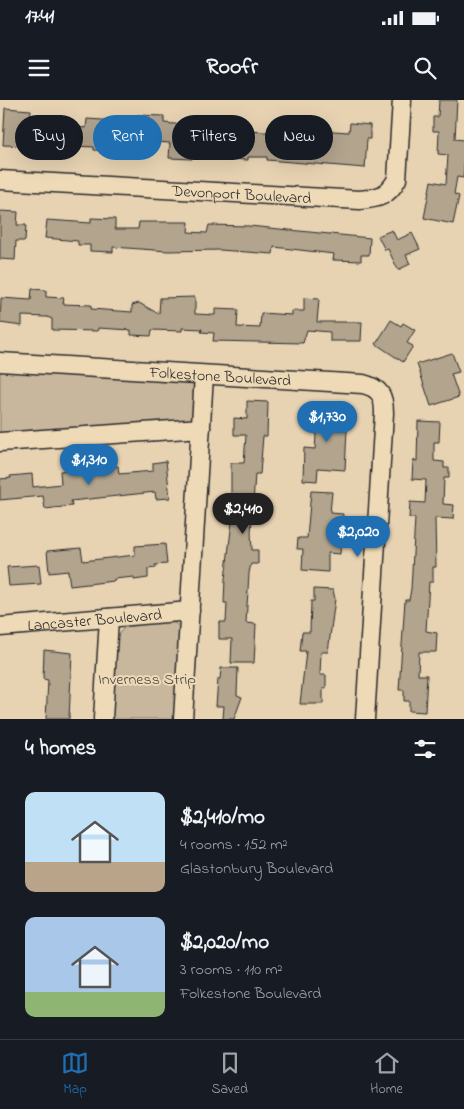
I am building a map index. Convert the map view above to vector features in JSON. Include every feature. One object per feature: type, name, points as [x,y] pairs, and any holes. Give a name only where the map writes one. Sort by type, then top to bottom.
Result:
[{"type":"street","name":"Devonport Boulevard","points":[[0,180],[360,200],[380,198],[391,190],[397,179],[402,100]]},
{"type":"street","name":"Folkestone Boulevard","points":[[0,362],[373,386],[384,398],[365,719]]},
{"type":"street","points":[[183,719],[204,375]]},
{"type":"street","points":[[0,442],[201,428]]},
{"type":"street","name":"Lancaster Boulevard","points":[[0,627],[190,611]]},
{"type":"street","points":[[103,719],[109,618]]},
{"type":"green space","points":[[0,362],[204,375],[201,428],[0,442]]},
{"type":"green space","name":"Inverness Strip","points":[[163,622],[175,623],[181,628],[178,719],[112,719],[117,638],[120,632],[130,625]]},
{"type":"building","points":[[439,100],[457,100],[455,139],[464,140],[463,178],[457,177],[454,194],[459,196],[453,224],[424,218],[431,181],[446,184],[448,155],[438,154],[439,131],[433,131],[433,117],[438,117]]},
{"type":"building","points":[[5,108],[31,110],[31,115],[15,115],[15,145],[3,145]]},
{"type":"building","points":[[162,116],[164,116],[164,123],[172,124],[172,158],[169,158],[170,143],[162,142]]},
{"type":"building","points":[[87,119],[93,119],[93,147],[83,146],[83,128],[86,128]]},
{"type":"building","points":[[350,123],[370,125],[370,139],[367,139],[365,168],[267,160],[333,160],[333,131],[349,132]]},
{"type":"building","points":[[255,131],[265,132],[265,157],[255,157]]},
{"type":"building","points":[[0,211],[18,212],[17,225],[26,225],[25,241],[16,241],[15,260],[0,259]]},
{"type":"building","points":[[91,218],[115,219],[115,229],[138,229],[139,222],[189,222],[188,232],[207,233],[209,225],[249,226],[370,238],[369,255],[361,255],[361,261],[333,260],[334,254],[274,247],[273,254],[220,250],[168,251],[113,247],[113,252],[90,251],[90,245],[78,245],[78,241],[45,238],[47,220],[91,223]]},
{"type":"building","points":[[392,230],[397,240],[412,233],[420,249],[406,255],[410,264],[398,270],[388,249],[385,250],[378,236]]},
{"type":"building","points":[[32,289],[46,290],[46,297],[64,298],[63,304],[91,305],[91,309],[132,312],[132,305],[139,303],[159,314],[160,298],[195,297],[195,314],[215,315],[215,309],[238,310],[237,327],[260,328],[261,313],[292,315],[292,311],[304,311],[304,298],[319,299],[317,322],[362,322],[361,341],[330,341],[330,332],[307,330],[303,343],[213,341],[214,333],[201,332],[202,329],[182,328],[182,331],[152,330],[151,336],[131,335],[131,330],[98,328],[98,331],[52,330],[52,319],[47,317],[22,316],[22,326],[0,323],[1,298],[31,300]]},
{"type":"building","points":[[391,320],[401,326],[403,323],[415,330],[407,343],[413,346],[403,362],[376,344]]},
{"type":"building","points":[[452,353],[459,372],[451,374],[459,397],[431,406],[417,364]]},
{"type":"building","points":[[247,401],[268,402],[267,436],[263,436],[260,474],[255,474],[251,533],[252,550],[258,550],[258,564],[251,564],[249,573],[246,623],[256,624],[254,663],[231,663],[232,639],[219,639],[219,622],[226,622],[227,603],[224,603],[225,579],[234,505],[231,505],[231,463],[244,463],[246,435],[234,435],[234,418],[247,419]]},
{"type":"building","points":[[318,407],[348,409],[345,470],[318,468],[317,481],[303,480],[304,448],[315,449]]},
{"type":"building","points":[[418,421],[440,422],[439,442],[434,442],[434,461],[444,462],[444,468],[449,468],[449,478],[444,478],[443,504],[454,505],[453,519],[435,518],[436,567],[433,567],[433,582],[429,582],[426,631],[437,633],[436,652],[419,652],[418,675],[427,675],[425,712],[409,711],[409,701],[404,701],[404,690],[399,690],[405,600],[409,600],[411,589],[415,518],[409,518],[410,502],[425,503],[426,480],[412,479],[413,460],[417,461]]},
{"type":"building","points":[[166,461],[170,498],[156,499],[155,492],[71,501],[72,506],[45,509],[43,496],[0,500],[0,479],[11,478],[10,476],[32,474],[33,487],[61,484],[60,471],[76,469],[77,474],[104,471],[103,468],[118,466],[119,474],[153,471],[153,463]]},
{"type":"building","points":[[311,491],[332,492],[330,513],[343,514],[340,554],[328,553],[328,572],[302,570],[303,549],[297,549],[298,538],[307,538]]},
{"type":"building","points":[[165,544],[167,564],[155,565],[156,568],[148,569],[148,578],[134,580],[134,577],[114,579],[114,581],[70,586],[68,571],[49,573],[47,551],[81,548],[83,561],[135,555],[135,546]]},
{"type":"building","points":[[39,565],[41,584],[9,586],[7,567]]},
{"type":"building","points":[[314,589],[333,590],[335,599],[328,652],[321,652],[320,675],[326,675],[326,688],[323,688],[323,704],[300,704],[306,651],[300,651],[302,632],[310,632],[311,601],[314,601]]},
{"type":"building","points":[[44,650],[72,653],[69,719],[46,719],[48,680],[43,679]]},
{"type":"building","points":[[221,668],[238,668],[237,695],[242,697],[234,719],[223,719],[224,706],[216,706],[218,679],[220,679]]}]
